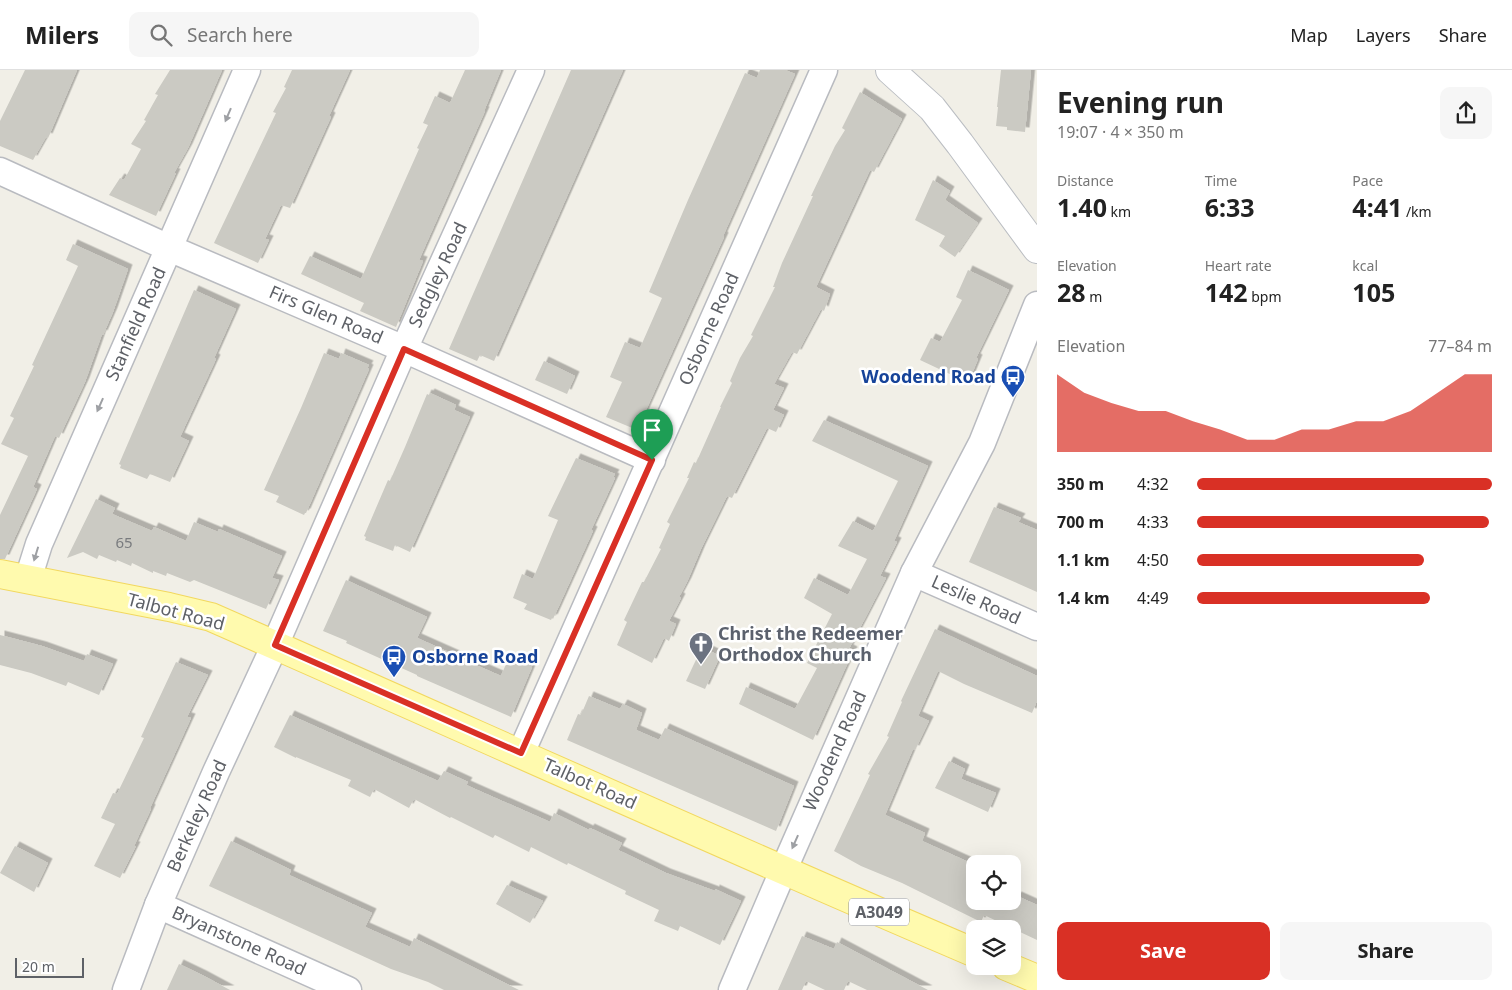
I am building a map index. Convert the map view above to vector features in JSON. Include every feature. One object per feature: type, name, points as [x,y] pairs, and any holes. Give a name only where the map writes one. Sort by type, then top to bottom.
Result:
[{"type":"main road","name":"Talbot Road","points":[[0,574],[170,607],[211,617],[521,753],[783,871],[966,949]]},
{"type":"main road","points":[[1021,972],[1037,979]]},
{"type":"street","name":"Stanfield Road","points":[[28,579],[39,544],[247,70]]},
{"type":"street","name":"Sedgley Road","points":[[275,645],[404,349],[531,70]]},
{"type":"street","name":"Osborne Road","points":[[521,753],[824,70]]},
{"type":"street","points":[[890,70],[932,108],[1035,242]]},
{"type":"street","name":"Firs Glen Road","points":[[0,171],[169,248],[404,349],[652,460]]},
{"type":"street","name":"Woodend Road","points":[[732,990],[914,573],[982,443],[1037,305]]},
{"type":"street","name":"Leslie Road","points":[[914,573],[1037,627]]},
{"type":"street","name":"Berkeley Road","points":[[126,990],[158,905],[216,772],[275,645]]},
{"type":"street","name":"Bryanstone Road","points":[[158,905],[348,990]]},
{"type":"building","points":[[25,70],[77,70],[48,138],[46,137],[33,160],[0,146],[0,121]]},
{"type":"building","points":[[170,70],[222,70],[156,216],[109,195],[120,178],[124,180],[141,149],[131,144],[146,121],[144,120],[158,95],[155,94]]},
{"type":"building","points":[[292,70],[350,70],[290,208],[281,205],[265,239],[269,240],[258,263],[214,243],[276,113],[273,112],[286,88],[284,87]]},
{"type":"building","points":[[465,70],[501,70],[485,111],[419,260],[423,261],[396,327],[360,311],[364,303],[301,274],[310,256],[361,279],[419,149],[417,148],[428,125],[423,123],[435,96],[450,103]]},
{"type":"building","points":[[571,70],[623,70],[494,361],[480,355],[477,361],[449,349]]},
{"type":"building","points":[[760,70],[785,70],[795,74],[637,430],[606,417],[622,382],[610,377],[625,342],[640,348],[662,298],[649,292],[688,200],[745,73],[757,78]]},
{"type":"building","points":[[1001,70],[1031,70],[1025,132],[1007,130],[1007,127],[996,126]]},
{"type":"building","points":[[860,92],[902,119],[874,172],[870,170],[816,287],[830,294],[824,311],[821,309],[797,354],[792,352],[774,384],[784,388],[773,410],[784,415],[776,432],[767,428],[732,498],[727,496],[669,621],[676,624],[669,641],[664,638],[652,663],[617,645],[627,622],[624,620],[642,582],[644,582],[661,549],[659,548],[670,524],[667,522],[732,383],[730,381],[775,287],[773,287],[782,263],[813,196],[811,196],[835,146],[845,130],[842,128]]},
{"type":"building","points":[[933,180],[950,191],[945,200],[978,223],[955,257],[939,246],[945,236],[915,220]]},
{"type":"building","points":[[73,244],[128,269],[85,382],[59,438],[55,436],[33,487],[37,489],[5,559],[0,559],[0,515],[28,456],[1,444],[14,418],[10,416],[34,366],[32,365],[78,266],[66,260]]},
{"type":"building","points":[[968,270],[1009,290],[976,358],[978,359],[971,376],[971,384],[920,360],[931,338],[940,342],[962,300],[956,297]]},
{"type":"building","points":[[194,290],[236,309],[214,358],[216,359],[180,437],[189,441],[170,482],[150,474],[147,479],[120,468],[121,465],[119,464]]},
{"type":"building","points":[[324,353],[339,359],[341,353],[369,365],[367,368],[369,369],[304,515],[276,502],[279,496],[264,490]]},
{"type":"building","points":[[544,361],[575,376],[567,394],[535,380]]},
{"type":"building","points":[[430,393],[456,405],[454,410],[470,417],[410,552],[395,545],[393,551],[365,540],[366,537],[364,536],[427,394],[429,395]]},
{"type":"building","points":[[824,420],[928,466],[894,541],[897,542],[880,576],[886,578],[849,649],[853,651],[813,740],[739,704],[746,687],[795,709],[817,668],[807,663],[832,614],[804,598],[814,578],[848,595],[867,559],[838,546],[853,521],[873,531],[898,481],[812,441]]},
{"type":"building","points":[[576,458],[615,474],[613,477],[615,478],[591,530],[593,531],[551,620],[524,609],[527,604],[513,598],[522,574],[533,579],[558,520],[548,516]]},
{"type":"building","points":[[96,499],[115,508],[112,514],[152,531],[154,527],[186,541],[194,522],[218,532],[219,529],[282,556],[272,578],[279,580],[266,609],[194,580],[190,582],[167,573],[166,576],[153,571],[153,573],[132,563],[131,566],[99,555],[97,559],[83,552],[67,558]]},
{"type":"building","points":[[994,507],[1021,518],[1018,522],[1037,530],[1037,592],[969,562]]},
{"type":"building","points":[[346,580],[427,617],[417,638],[501,676],[509,657],[532,667],[511,717],[417,676],[323,631]]},
{"type":"building","points":[[935,629],[1037,676],[1037,701],[1032,713],[938,671],[918,716],[929,721],[915,750],[913,749],[885,815],[925,833],[922,841],[966,861],[966,910],[1021,910],[1021,898],[1037,905],[1037,940],[1021,932],[1021,920],[995,920],[984,915],[982,920],[977,920],[902,883],[861,866],[834,851],[870,775],[868,774],[889,737],[887,736],[901,701]]},
{"type":"building","points":[[0,635],[42,646],[84,661],[87,654],[113,664],[99,695],[68,682],[66,686],[31,673],[0,665]]},
{"type":"building","points":[[702,647],[720,656],[705,689],[686,681]]},
{"type":"building","points":[[176,662],[208,675],[187,717],[191,718],[150,808],[134,846],[136,846],[120,878],[94,866],[115,824],[101,818],[113,793],[117,794],[144,738],[141,737]]},
{"type":"building","points":[[589,696],[620,709],[623,704],[642,713],[636,730],[659,740],[665,728],[794,786],[776,831],[567,740],[578,714],[581,715]]},
{"type":"building","points":[[290,715],[438,781],[444,771],[468,782],[466,785],[550,822],[554,813],[622,843],[618,850],[666,873],[715,891],[715,889],[741,901],[720,945],[680,926],[678,931],[654,921],[659,910],[625,894],[626,891],[568,863],[567,865],[531,847],[529,852],[495,835],[493,838],[414,799],[409,808],[374,789],[370,797],[348,786],[351,780],[274,747]]},
{"type":"building","points":[[949,761],[965,769],[961,779],[996,793],[988,812],[935,788]]},
{"type":"building","points":[[231,841],[291,870],[289,875],[372,913],[365,927],[410,947],[414,938],[519,990],[444,990],[428,982],[391,969],[209,886]]},
{"type":"building","points":[[15,846],[48,863],[34,892],[0,873]]},
{"type":"building","points":[[507,885],[543,901],[530,923],[496,904]]},
{"type":"building","points":[[802,936],[834,949],[837,942],[928,990],[867,990],[848,981],[844,990],[825,990],[806,981],[802,990],[778,990]]},
{"type":"building","points":[[179,964],[202,975],[230,990],[167,990]]},
{"type":"place","name":"Woodend Road","points":[[1013,398]]},
{"type":"place","name":"Christ the Redeemer Orthodox Church","points":[[701,665]]},
{"type":"place","name":"Osborne Road","points":[[394,678]]},
{"type":"route","points":[[404,349],[652,460],[521,753],[275,645],[404,349]]}]
